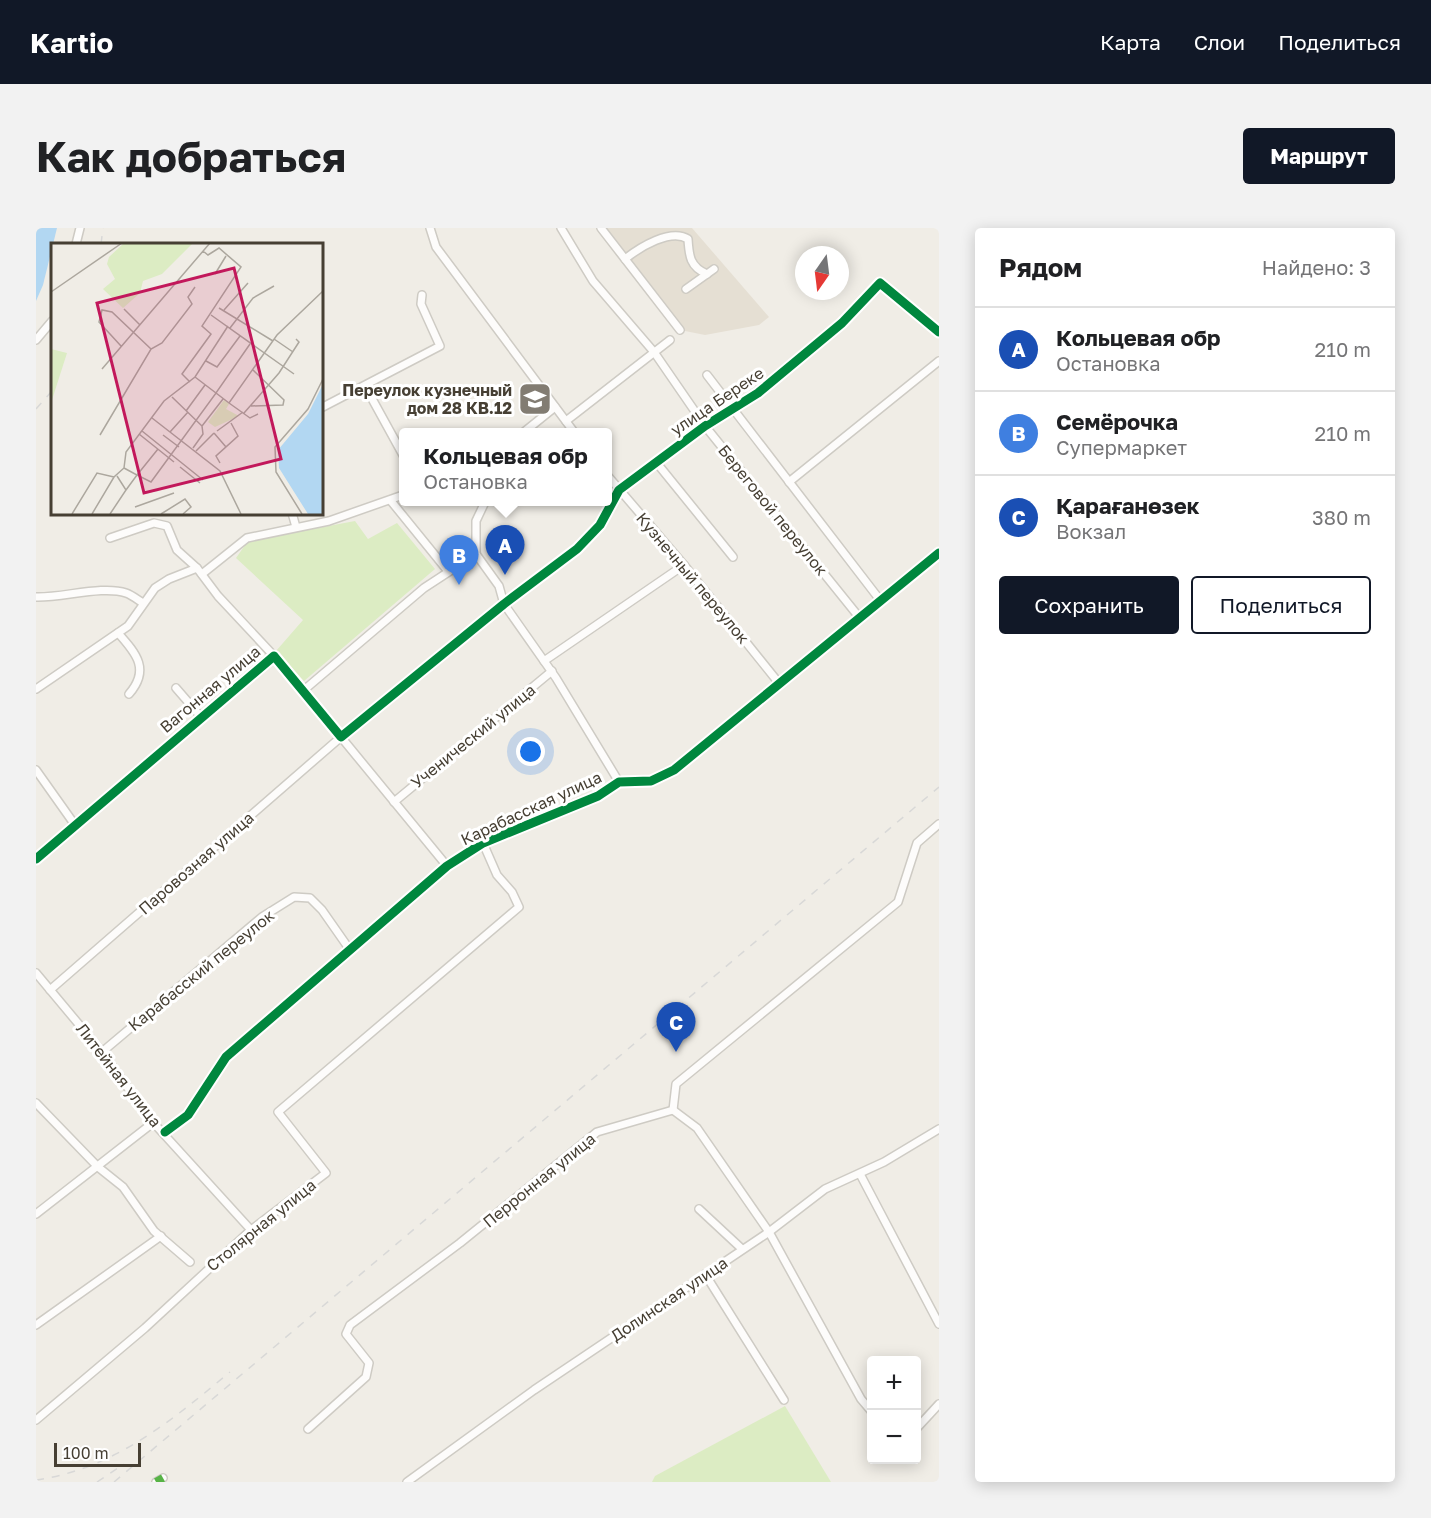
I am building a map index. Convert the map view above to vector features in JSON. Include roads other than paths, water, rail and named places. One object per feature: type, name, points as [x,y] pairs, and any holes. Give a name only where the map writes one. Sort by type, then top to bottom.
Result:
[{"type":"street","points":[[76,243],[80,228]]},
{"type":"street","points":[[430,228],[436,247],[570,428]]},
{"type":"street","name":"Береговой переулок","points":[[561,228],[593,281],[654,352],[705,426],[859,617]]},
{"type":"street","points":[[601,228],[680,330]]},
{"type":"street","points":[[625,259],[664,233],[678,233],[688,239],[689,256],[695,268],[707,274]]},
{"type":"street","points":[[686,289],[714,269]]},
{"type":"street","name":"улица Береке","points":[[619,490],[705,426],[758,393],[827,336],[880,283],[939,332]]},
{"type":"street","points":[[322,408],[440,346],[422,304],[422,295]]},
{"type":"street","points":[[36,340],[51,322]]},
{"type":"street","points":[[566,421],[670,340]]},
{"type":"street","points":[[789,482],[939,361]]},
{"type":"street","points":[[706,375],[734,408],[880,600]]},
{"type":"street","points":[[365,386],[399,448]]},
{"type":"street","points":[[529,428],[555,407]]},
{"type":"street","points":[[656,462],[733,557]]},
{"type":"street","name":"Кузнечный переулок","points":[[612,481],[684,564],[778,682]]},
{"type":"street","points":[[612,503],[619,490]]},
{"type":"street","points":[[36,689],[128,626],[155,588],[169,579],[199,571],[247,538],[329,521],[399,497]]},
{"type":"street","points":[[391,501],[447,570]]},
{"type":"street","points":[[483,506],[476,521],[474,534],[476,554],[499,586],[504,604],[552,671],[619,782]]},
{"type":"street","points":[[341,737],[504,604],[577,549],[600,525],[610,506]]},
{"type":"street","points":[[292,514],[296,527]]},
{"type":"street","points":[[110,538],[154,523],[166,526],[177,550],[199,571],[218,596],[274,656]]},
{"type":"street","name":"Карабасская улица","points":[[165,1132],[188,1115],[226,1057],[447,866],[483,843],[598,796],[619,782],[651,781],[674,770],[778,682],[939,552]]},
{"type":"street","points":[[304,690],[447,570],[476,554]]},
{"type":"street","points":[[544,661],[684,564]]},
{"type":"street","points":[[36,597],[55,598],[115,592],[126,593],[143,603]]},
{"type":"street","points":[[118,633],[133,650],[141,672],[140,681],[129,694]]},
{"type":"street","name":"Вагонная улица","points":[[36,859],[168,744],[274,656],[447,866]]},
{"type":"street","name":"Ученический улица","points":[[394,802],[552,671]]},
{"type":"street","points":[[176,688],[202,718]]},
{"type":"street","name":"Паровозная улица","points":[[50,990],[341,737]]},
{"type":"street","points":[[36,770],[75,825]]},
{"type":"street","points":[[870,1410],[861,1399],[769,1232],[697,1128],[673,1110],[676,1084],[898,902],[917,843],[939,824]]},
{"type":"street","name":"Столярная улица","points":[[36,1420],[145,1328],[251,1230],[326,1173],[278,1112],[519,907],[512,892],[497,875],[483,843]]},
{"type":"street","name":"Карабасский переулок","points":[[102,1052],[223,948],[294,897],[310,898],[322,909],[350,950]]},
{"type":"street","name":"Литейная улица","points":[[36,973],[102,1052],[154,1122],[251,1230]]},
{"type":"street","points":[[36,1103],[98,1167],[123,1187],[154,1231],[190,1262]]},
{"type":"street","name":"Перронная улица","points":[[308,1429],[366,1377],[369,1363],[346,1334],[350,1325],[460,1243],[597,1132],[673,1110]]},
{"type":"street","points":[[36,1214],[154,1122]]},
{"type":"street","name":"Долинская улица","points":[[406,1482],[534,1390],[769,1232],[825,1189],[860,1174],[939,1130]]},
{"type":"street","points":[[860,1174],[939,1324]]},
{"type":"street","points":[[699,1209],[742,1249]]},
{"type":"street","points":[[36,1325],[161,1236]]},
{"type":"street","points":[[705,1274],[784,1400]]},
{"type":"street","points":[[921,1424],[939,1404]]},
{"type":"water","points":[[36,228],[57,228],[53,243],[51,243],[43,285],[36,301]]},
{"type":"railway","points":[[101,243],[103,228]]},
{"type":"railway","points":[[36,409],[51,392]]},
{"type":"railway","points":[[114,1482],[939,787]]},
{"type":"railway","points":[[36,1480],[64,1474],[116,1454],[163,1425],[230,1372]]},
{"type":"railway","points":[[97,1482],[124,1464]]},
{"type":"place","name":"Переулок кузнечный дом 28 КВ.12","points":[[535,399]]},
{"type":"place","name":"Кольцевая обр","points":[[505,575]]},
{"type":"place","name":"Семёрочка","points":[[459,585]]},
{"type":"place","name":"Қарағанөзек","points":[[676,1052]]}]
